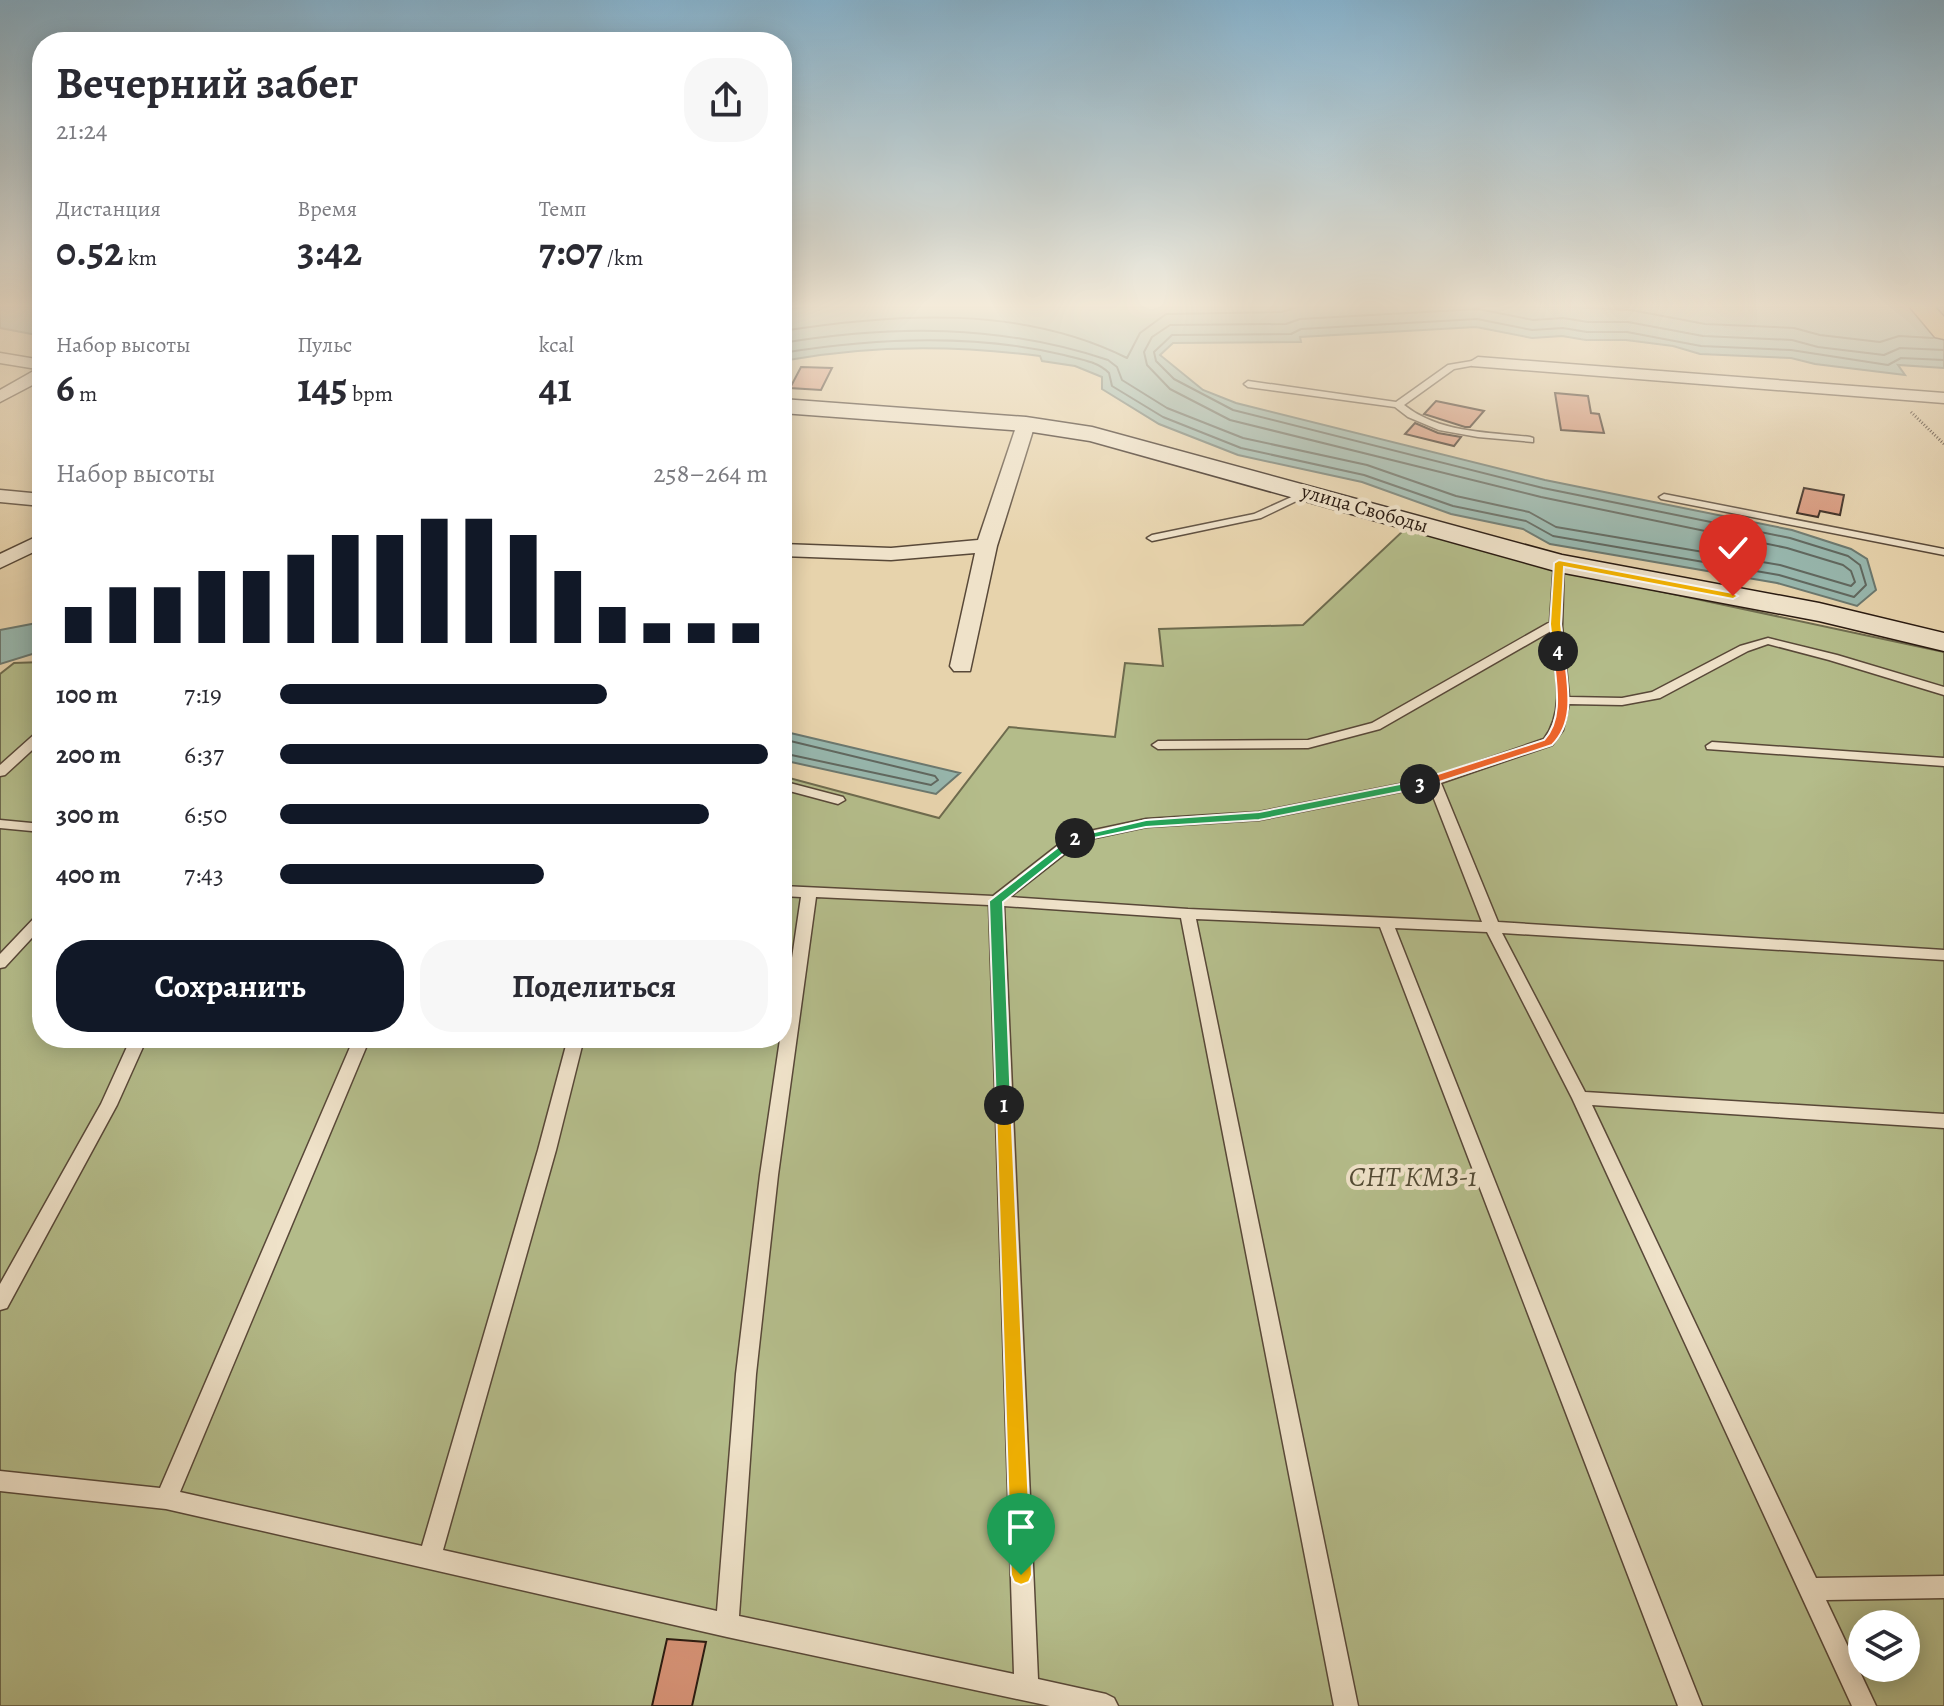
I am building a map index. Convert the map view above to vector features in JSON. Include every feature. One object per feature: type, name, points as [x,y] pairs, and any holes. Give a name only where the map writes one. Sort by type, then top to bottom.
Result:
[{"type":"street","points":[[1793,387],[1944,398]]},
{"type":"street","name":"улица Свободы","points":[[792,407],[1026,424],[1092,434],[1559,563],[1819,612],[1944,642]]},
{"type":"street","points":[[962,666],[987,546],[1026,424]]},
{"type":"street","points":[[0,496],[32,499]]},
{"type":"street","points":[[0,562],[32,545]]},
{"type":"street","points":[[792,550],[891,554],[987,546]]},
{"type":"lane","points":[[1267,387],[1398,405],[1410,417],[1448,428],[1530,440]]},
{"type":"lane","points":[[1398,405],[1424,387]]},
{"type":"lane","points":[[1152,538],[1257,516],[1310,492]]},
{"type":"lane","points":[[1664,497],[1944,552]]},
{"type":"lane","points":[[996,901],[1076,838],[1146,823],[1259,816],[1434,781],[1548,742],[1559,731],[1563,700],[1555,624],[1559,563]]},
{"type":"lane","points":[[1158,745],[1308,744],[1376,726],[1555,624]]},
{"type":"lane","points":[[1563,700],[1612,702],[1655,696],[1710,670],[1757,642],[1768,641],[1944,691]]},
{"type":"lane","points":[[0,772],[32,743]]},
{"type":"lane","points":[[1712,746],[1944,762]]},
{"type":"lane","points":[[1434,781],[1492,927],[1580,1098],[1864,1706]]},
{"type":"lane","points":[[792,788],[838,800]]},
{"type":"lane","points":[[0,824],[32,827]]},
{"type":"lane","points":[[792,892],[1188,914],[1385,921],[1944,955]]},
{"type":"lane","points":[[792,1013],[809,893]]},
{"type":"lane","points":[[996,901],[1026,1687]]},
{"type":"lane","points":[[1188,914],[1346,1706]]},
{"type":"lane","points":[[1385,921],[1690,1706]]},
{"type":"lane","points":[[0,963],[32,929]]},
{"type":"lane","points":[[0,1302],[109,1105],[135,1048]]},
{"type":"lane","points":[[166,1499],[358,1048]]},
{"type":"lane","points":[[430,1557],[543,1165],[573,1048]]},
{"type":"lane","points":[[727,1625],[746,1374],[787,1048]]},
{"type":"lane","points":[[1580,1098],[1944,1121]]},
{"type":"lane","points":[[0,1481],[166,1499],[727,1625],[1106,1706]]},
{"type":"lane","points":[[1809,1589],[1944,1587]]},
{"type":"path","points":[[1888,394],[1925,423],[1944,444]]},
{"type":"green space","name":"СНТ КМЗ-1","points":[[1405,529],[1547,567],[1944,652],[1944,1706],[0,1706],[0,674],[14,663],[32,662],[32,1048],[792,1048],[792,779],[939,818],[1009,727],[1115,737],[1125,663],[1163,666],[1159,629],[1303,625]]},
{"type":"water","points":[[1199,387],[1236,403],[1545,480],[1792,530],[1851,549],[1867,559],[1876,590],[1857,606],[1777,583],[1550,544],[1523,529],[1451,514],[1362,482],[1238,455],[1159,424],[1102,389]]},
{"type":"water","points":[[32,624],[32,654],[0,664],[0,630]]},
{"type":"water","points":[[792,733],[960,773],[936,794],[792,762]]},
{"type":"building","points":[[792,387],[823,387],[821,390],[792,388]]},
{"type":"building","points":[[1555,393],[1588,396],[1591,413],[1599,414],[1604,433],[1561,430]]},
{"type":"building","points":[[1436,401],[1484,411],[1470,427],[1465,427],[1424,414]]},
{"type":"building","points":[[1415,423],[1438,433],[1461,437],[1454,446],[1405,434]]},
{"type":"building","points":[[1804,488],[1844,495],[1840,515],[1820,511],[1818,517],[1797,513]]},
{"type":"building","points":[[667,1639],[706,1642],[692,1706],[652,1706]]},
{"type":"route","points":[[1021,1575],[996,901],[1076,838],[1146,823],[1259,816],[1434,781],[1548,742],[1559,731],[1563,700],[1555,624],[1559,563],[1733,596]]}]
